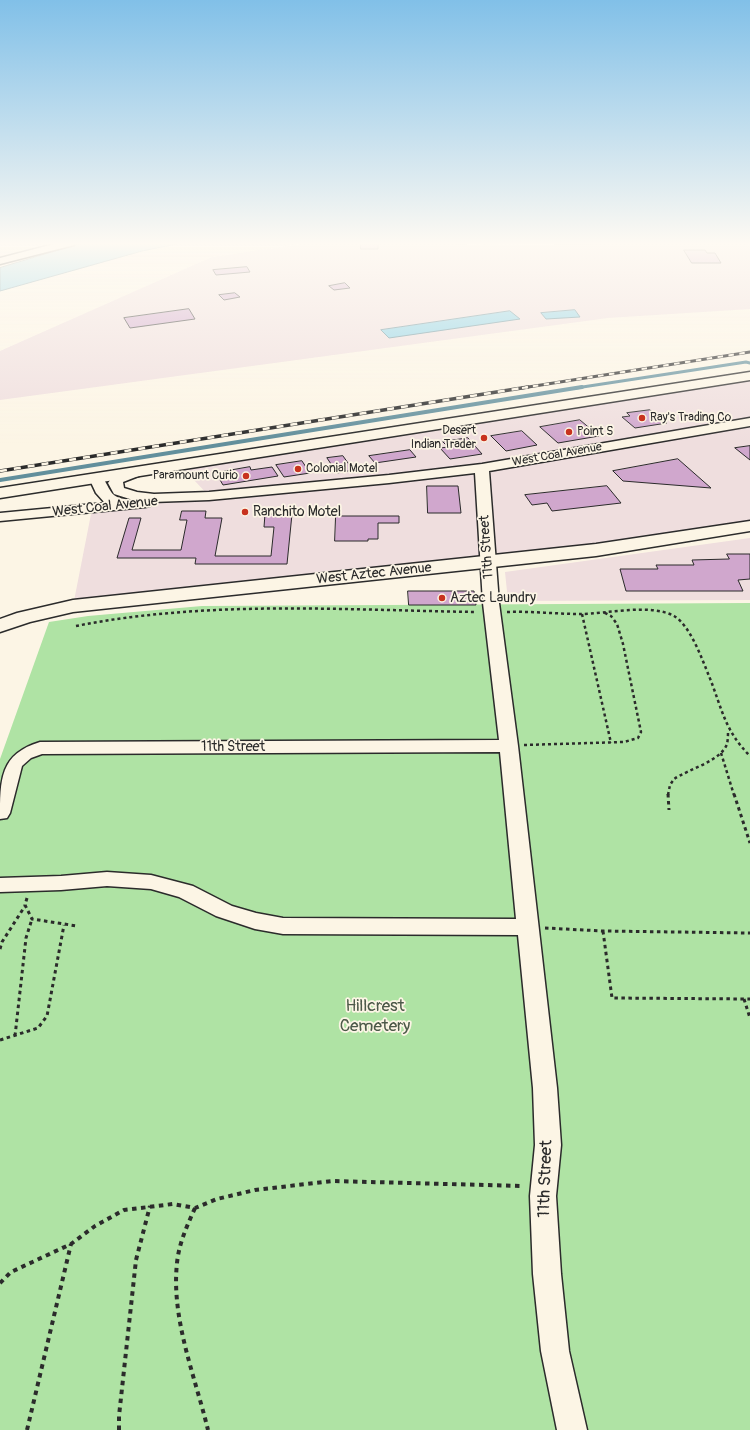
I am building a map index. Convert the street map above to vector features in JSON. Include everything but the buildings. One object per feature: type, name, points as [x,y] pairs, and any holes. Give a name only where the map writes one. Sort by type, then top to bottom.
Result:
[{"type":"main road","points":[[0,493],[750,376]]},
{"type":"main road","name":"West Aztec Avenue","points":[[0,626],[24,617],[72,606],[596,550],[750,526]]},
{"type":"street","name":"West Coal Avenue","points":[[0,517],[482,468],[750,422]]},
{"type":"street","name":"11th Street","points":[[482,468],[491,608],[509,746],[545,1088],[548,1145],[543,1196],[547,1274],[555,1351],[572,1430]]},
{"type":"street","points":[[136,472],[118,479],[116,487],[119,492],[135,496],[154,498],[209,496]]},
{"type":"street","points":[[96,478],[102,493],[108,499],[121,503],[144,503]]},
{"type":"street","name":"11th Street","points":[[0,813],[14,764],[24,754],[40,748],[509,746]]},
{"type":"street","points":[[0,885],[107,879],[151,882],[186,891],[224,911],[255,921],[283,926],[529,927]]},
{"type":"path","points":[[76,626],[117,618],[192,611],[274,609],[491,608],[582,614],[602,611],[648,611],[665,613],[675,616],[687,630],[705,667],[728,731],[739,746],[750,756]]},
{"type":"path","points":[[509,746],[611,744],[638,738],[641,732],[623,644],[617,624],[611,616],[602,611]]},
{"type":"path","points":[[582,614],[611,744]]},
{"type":"path","points":[[669,810],[669,792],[671,783],[679,776],[721,753],[727,744],[728,731]]},
{"type":"path","points":[[721,753],[750,843]]},
{"type":"path","points":[[0,949],[2,942],[25,905],[32,884]]},
{"type":"path","points":[[15,1036],[26,938],[32,919],[25,905]]},
{"type":"path","points":[[32,919],[77,926]]},
{"type":"path","points":[[0,1040],[38,1028],[47,1016],[64,925]]},
{"type":"path","points":[[529,927],[603,931],[750,933]]},
{"type":"path","points":[[603,931],[612,998],[750,999]]},
{"type":"path","points":[[744,999],[750,1018]]},
{"type":"path","points":[[0,1282],[12,1272],[71,1244],[95,1226],[124,1210],[173,1204],[195,1208],[217,1199],[255,1190],[332,1181],[504,1186],[544,1185]]},
{"type":"path","points":[[119,1430],[119,1416],[136,1260],[150,1206]]},
{"type":"path","points":[[195,1208],[187,1222],[179,1246],[177,1274],[178,1314],[208,1430]]},
{"type":"path","points":[[27,1430],[46,1342],[71,1244]]},
{"type":"shaded area","points":[[93,310],[738,310],[608,318],[0,400],[0,351]]},
{"type":"shaded area","points":[[750,376],[750,526],[73,606],[92,509],[389,479],[209,496],[180,465]]},
{"type":"shaded area","points":[[750,538],[750,600],[508,601],[505,572]]},
{"type":"green space","name":"Hillcrest Cemetery","points":[[750,603],[750,1430],[0,1430],[0,759],[49,622],[88,616],[202,606]]},
{"type":"water","points":[[575,310],[580,317],[546,319],[541,313]]},
{"type":"water","points":[[510,311],[520,319],[389,338],[381,330]]},
{"type":"waterway","points":[[576,388],[746,362],[750,363]]},
{"type":"waterway","points":[[0,480],[582,387]]},
{"type":"railway","points":[[522,388],[750,352]]},
{"type":"railway","points":[[0,471],[528,387]]},
{"type":"place","name":"Ray's Trading Co","points":[[642,418]]},
{"type":"place","name":"Point S","points":[[569,432]]},
{"type":"place","name":"Desert Indian Trader","points":[[484,438]]},
{"type":"place","name":"Colonial Motel","points":[[298,469]]},
{"type":"place","name":"Paramount Curio","points":[[246,476]]},
{"type":"place","name":"Ranchito Motel","points":[[245,512]]},
{"type":"place","name":"Aztec Laundry","points":[[442,598]]}]
